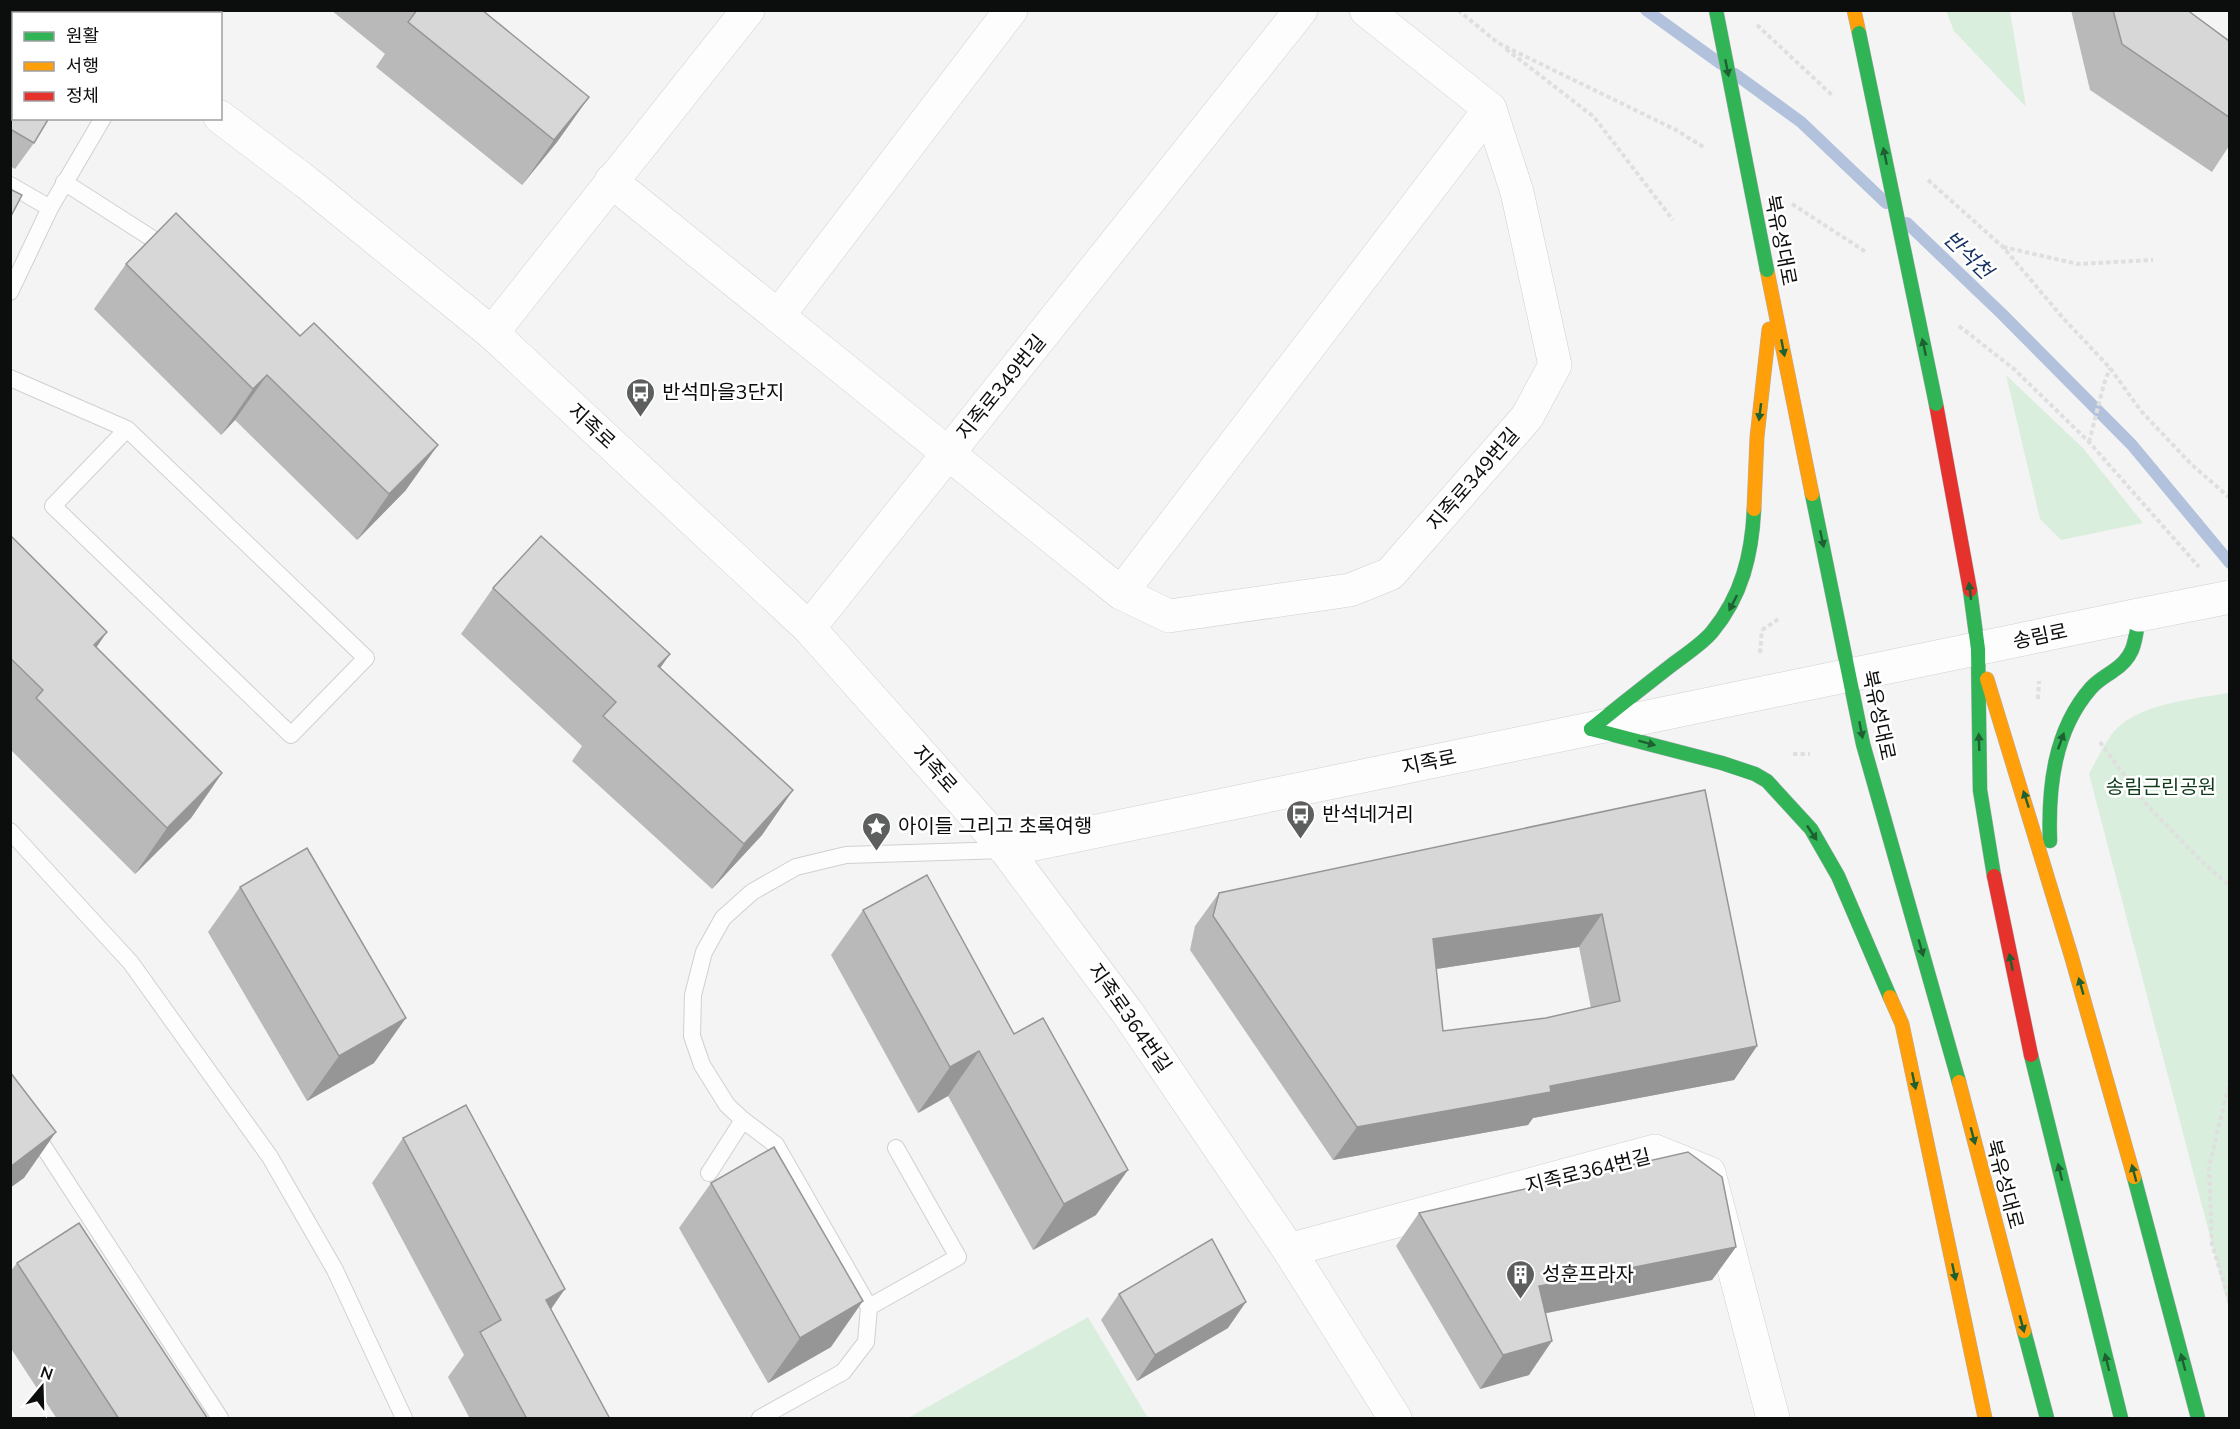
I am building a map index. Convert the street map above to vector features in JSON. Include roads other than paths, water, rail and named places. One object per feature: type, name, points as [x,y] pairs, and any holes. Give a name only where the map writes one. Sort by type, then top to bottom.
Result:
[{"type":"main road","name":"북유성대로","points":[[1716,10],[1863,744],[1946,1032],[2047,1419]]},
{"type":"main road","points":[[1854,10],[1936,404],[1968,573],[1978,649],[1980,790],[1992,863],[2026,1035],[2121,1419]]},
{"type":"main road","points":[[1591,729],[1711,634],[1726,616],[1743,582],[1754,537],[1756,450],[1769,318],[1767,270]]},
{"type":"main road","points":[[2052,882],[2048,805],[2058,747],[2069,719],[2092,687],[2130,657],[2139,615]]},
{"type":"main road","points":[[1978,649],[2052,882],[2112,1090],[2198,1419]]},
{"type":"main road","points":[[1591,729],[1722,763],[1755,774],[1767,781],[1810,829],[1838,876],[1902,1024],[1985,1419]]},
{"type":"main road","points":[[1904,935],[1905,891]]},
{"type":"main road","points":[[1902,1024],[1903,991]]},
{"type":"street","points":[[492,333],[748,10]]},
{"type":"street","points":[[778,316],[1011,10]]},
{"type":"street","name":"지족로349번길","points":[[809,628],[1301,10]]},
{"type":"street","points":[[1121,593],[1490,109],[1366,10]]},
{"type":"street","name":"지족로349번길","points":[[611,181],[1121,593],[1169,616],[1350,590],[1390,574],[1527,417],[1555,366],[1517,192],[1490,109]]},
{"type":"street","name":"지족로","points":[[222,119],[306,182],[492,333],[809,628],[1006,850],[1850,675]]},
{"type":"street","name":"송림로","points":[[1850,675],[2229,597]]},
{"type":"street","name":"지족로364번길","points":[[1006,850],[1127,1012],[1289,1250],[1395,1419]]},
{"type":"street","name":"지족로364번길","points":[[1289,1250],[1656,1152],[1709,1173],[1773,1419]]},
{"type":"lane","points":[[10,292],[64,182],[103,120]]},
{"type":"lane","points":[[64,182],[184,259]]},
{"type":"lane","points":[[10,185],[50,208]]},
{"type":"lane","points":[[10,378],[128,429],[366,658],[291,735],[53,506],[128,429]]},
{"type":"lane","points":[[10,831],[131,963],[270,1156],[335,1270],[398,1417]]},
{"type":"lane","points":[[760,1419],[843,1372],[866,1342],[869,1307],[776,1145],[727,1105],[702,1065],[692,1036],[693,995],[704,952],[723,918],[752,892],[796,867],[846,855],[1006,850]]},
{"type":"lane","points":[[10,1095],[220,1419]]},
{"type":"lane","points":[[709,1173],[743,1120]]},
{"type":"lane","points":[[869,1307],[958,1257],[896,1148]]},
{"type":"waterway","name":"반석천","points":[[1646,10],[1721,64]]},
{"type":"waterway","name":"반석천","points":[[1735,74],[1801,122],[1886,203]]},
{"type":"waterway","name":"반석천","points":[[1907,223],[2002,314],[2132,445],[2230,563]]},
{"type":"place","name":"반석마을3단지","points":[[641,418]]},
{"type":"place","name":"반석네거리","points":[[1301,840]]},
{"type":"place","name":"아이들 그리고 초록여행","points":[[877,852]]},
{"type":"place","name":"성훈프라자","points":[[1521,1300]]},
{"type":"park label","name":"송림근린공원","points":[[2161,787]]}]
